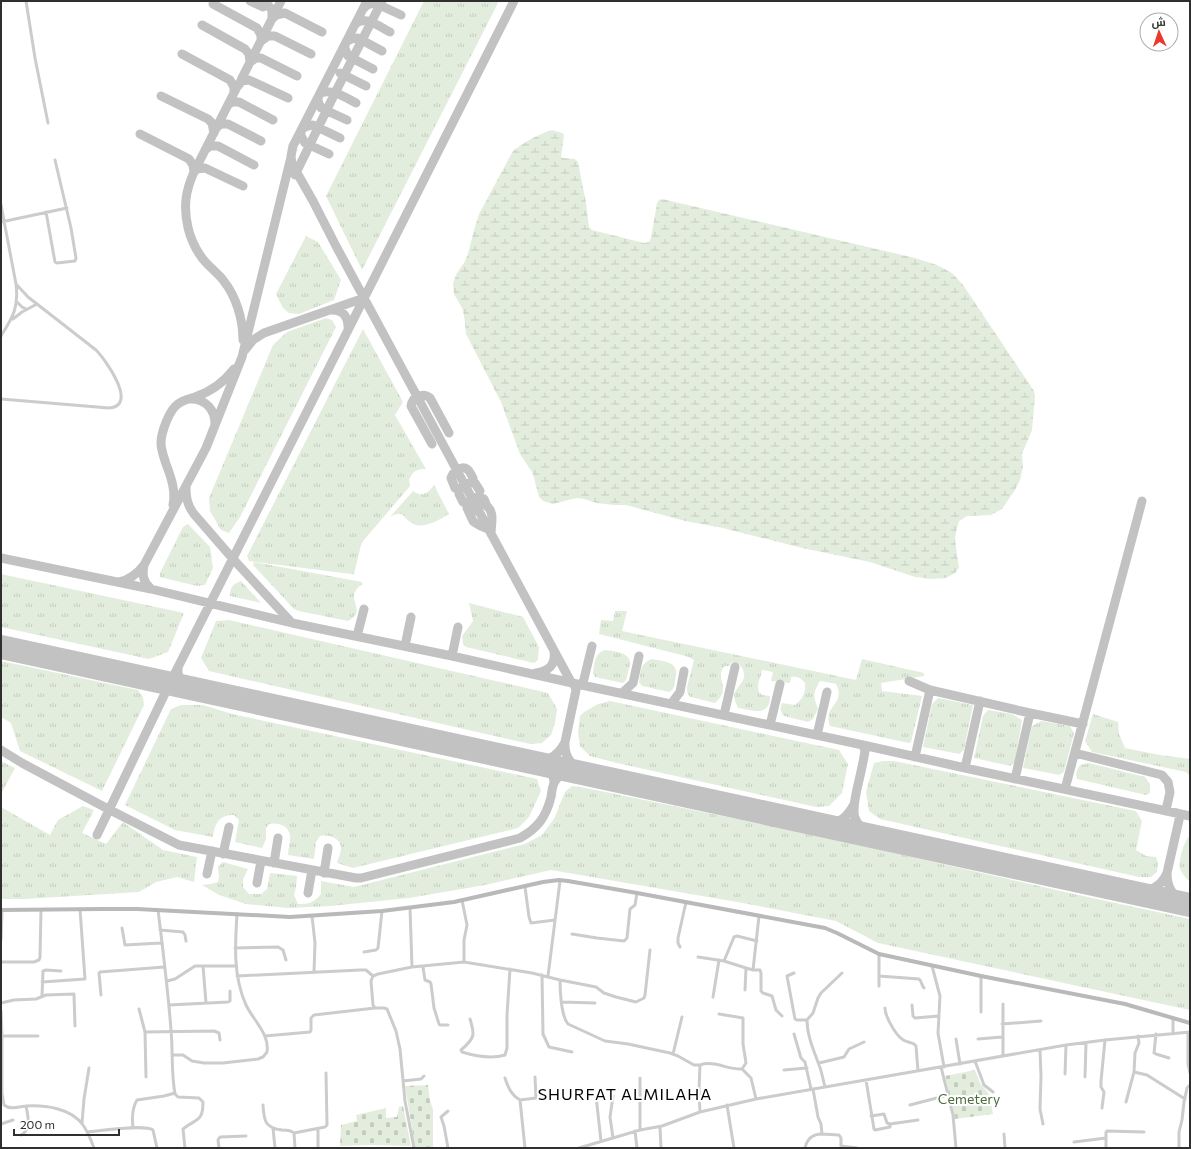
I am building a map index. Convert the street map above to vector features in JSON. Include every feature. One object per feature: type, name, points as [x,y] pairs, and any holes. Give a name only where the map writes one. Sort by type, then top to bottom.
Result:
[{"type":"main road","points":[[1,910],[158,910],[290,917],[312,916],[410,908],[462,900],[560,880],[686,902],[830,930],[879,954],[981,976],[1125,1004],[1143,1008],[1190,1023]]},
{"type":"street","points":[[26,1],[35,58],[48,123]]},
{"type":"street","points":[[46,212],[55,262],[57,264],[74,262],[76,258],[55,160]]},
{"type":"street","points":[[1,205],[3,222],[16,284],[16,301],[14,312],[10,322],[1,336]]},
{"type":"street","points":[[3,222],[66,208]]},
{"type":"street","points":[[1,399],[109,408],[116,406],[121,399],[120,390],[114,374],[101,355],[91,345],[28,297],[16,284]]},
{"type":"street","points":[[16,301],[26,309]]},
{"type":"street","points":[[10,322],[26,309],[37,304]]},
{"type":"street","points":[[548,976],[560,880]]},
{"type":"street","points":[[525,887],[531,923],[556,920]]},
{"type":"street","points":[[572,934],[624,941],[627,938],[630,909],[635,905],[637,893]]},
{"type":"street","points":[[462,900],[467,925],[464,940],[464,962]]},
{"type":"street","points":[[680,947],[678,938],[686,902]]},
{"type":"street","points":[[410,908],[412,968]]},
{"type":"street","points":[[42,982],[85,979],[80,909]]},
{"type":"street","points":[[1,910],[1,940]]},
{"type":"street","points":[[1,962],[34,962],[39,960],[41,910]]},
{"type":"street","points":[[158,910],[172,1032],[175,1093],[176,1096],[201,1099],[203,1102],[200,1118],[183,1129],[184,1148]]},
{"type":"street","points":[[364,952],[376,950],[378,948],[382,911]]},
{"type":"street","points":[[172,1055],[183,1055],[192,1061],[204,1064],[258,1059],[263,1057],[267,1052],[268,1043],[246,1005],[237,976],[235,948],[237,914]]},
{"type":"street","points":[[312,916],[315,943],[314,972]]},
{"type":"street","points":[[753,970],[759,916]]},
{"type":"street","points":[[122,928],[125,945],[162,943]]},
{"type":"street","points":[[160,930],[184,932],[186,935],[186,941]]},
{"type":"street","points":[[724,961],[734,937],[737,936],[757,941]]},
{"type":"street","points":[[235,948],[278,947],[283,950],[286,960]]},
{"type":"street","points":[[373,976],[412,968],[464,962],[548,976],[560,980],[596,987],[616,998],[636,1002],[644,998],[645,995],[650,950]]},
{"type":"street","points":[[879,954],[879,986]]},
{"type":"street","points":[[698,957],[724,961],[753,970],[760,970],[761,991],[772,996],[776,1010],[782,1016]]},
{"type":"street","points":[[713,997],[719,960]]},
{"type":"street","points":[[167,981],[175,979],[195,966],[236,966]]},
{"type":"street","points":[[203,966],[206,1003]]},
{"type":"street","points":[[932,966],[940,996],[938,1034],[942,1067],[953,1115],[956,1148]]},
{"type":"street","points":[[101,995],[100,972],[164,967]]},
{"type":"street","points":[[423,967],[425,980],[431,984],[434,1008],[439,1024],[448,1025]]},
{"type":"street","points":[[745,990],[746,968]]},
{"type":"street","points":[[42,996],[42,974],[44,970],[61,971]]},
{"type":"street","points":[[237,976],[366,970],[373,976]]},
{"type":"street","points":[[470,1019],[474,1031],[473,1036],[470,1042],[461,1050],[462,1052],[484,1057],[500,1057],[505,1055],[507,1048],[507,1014],[510,970]]},
{"type":"street","points":[[794,973],[788,975],[787,977],[795,1019],[807,1020]]},
{"type":"street","points":[[825,1087],[819,1063],[815,1056],[807,1020],[813,1013],[821,993],[842,973]]},
{"type":"street","points":[[542,975],[543,1036],[549,1047],[572,1052]]},
{"type":"street","points":[[373,976],[371,982],[373,1005],[375,1008]]},
{"type":"street","points":[[879,976],[919,979],[924,988]]},
{"type":"street","points":[[981,976],[981,1012]]},
{"type":"street","points":[[560,980],[564,1015],[568,1024],[608,1042],[628,1044],[673,1054],[694,1065],[707,1063],[742,1069],[751,1078],[756,1099]]},
{"type":"street","points":[[169,1005],[230,1001],[230,991]]},
{"type":"street","points":[[1,1003],[14,1000],[36,999],[46,995],[74,994],[75,1026]]},
{"type":"street","points":[[562,1002],[595,1004]]},
{"type":"street","points":[[1003,1004],[1003,1056]]},
{"type":"street","points":[[912,1005],[913,1016],[915,1018],[939,1016]]},
{"type":"street","points":[[265,1036],[310,1032],[311,1018],[314,1015],[375,1008],[386,1009],[396,1031],[400,1049],[405,1101],[414,1148]]},
{"type":"street","points":[[885,1008],[886,1016],[900,1037],[916,1046],[918,1071]]},
{"type":"street","points":[[139,1009],[145,1032],[146,1077]]},
{"type":"street","points":[[1,1011],[3,1105],[14,1108],[42,1106],[60,1110],[75,1116],[82,1123],[94,1148]]},
{"type":"street","points":[[719,1014],[743,1018],[743,1044],[746,1063],[742,1069]]},
{"type":"street","points":[[673,1054],[682,1017]]},
{"type":"street","points":[[1173,1018],[1173,1033]]},
{"type":"street","points":[[1002,1024],[1041,1021]]},
{"type":"street","points":[[145,1032],[216,1031],[219,1033],[220,1040]]},
{"type":"street","points":[[579,1148],[635,1131],[660,1127],[700,1112],[756,1099],[1003,1056],[1105,1040],[1189,1032],[1190,1073]]},
{"type":"street","points":[[794,1034],[801,1058],[805,1062],[807,1068],[818,1117],[821,1124],[822,1134]]},
{"type":"street","points":[[1156,1034],[1154,1053],[1169,1058]]},
{"type":"street","points":[[2,1036],[38,1036]]},
{"type":"street","points":[[1126,1102],[1134,1072],[1135,1053],[1139,1043],[1138,1036]]},
{"type":"street","points":[[978,1039],[1002,1038]]},
{"type":"street","points":[[956,1039],[960,1064]]},
{"type":"street","points":[[1102,1108],[1104,1090],[1101,1087],[1101,1081],[1105,1040]]},
{"type":"street","points":[[819,1063],[844,1056],[849,1049],[864,1042]]},
{"type":"street","points":[[1085,1077],[1086,1043]]},
{"type":"street","points":[[1065,1074],[1066,1046]]},
{"type":"street","points":[[1040,1050],[1040,1109],[1043,1124]]},
{"type":"street","points":[[976,1061],[984,1085],[993,1092]]},
{"type":"street","points":[[700,1065],[700,1112]]},
{"type":"street","points":[[82,1123],[89,1068]]},
{"type":"street","points":[[784,1070],[807,1068]]},
{"type":"street","points":[[1134,1072],[1146,1075],[1185,1099]]},
{"type":"street","points":[[263,1106],[265,1121],[273,1128],[291,1131],[294,1133],[325,1127],[327,1124],[326,1073]]},
{"type":"street","points":[[403,1081],[421,1079],[424,1076]]},
{"type":"street","points":[[520,1100],[536,1098],[535,1077]]},
{"type":"street","points":[[505,1078],[511,1092],[520,1100],[526,1148]]},
{"type":"street","points":[[640,1078],[640,1130]]},
{"type":"street","points":[[866,1080],[873,1127],[875,1130],[890,1128],[890,1124]]},
{"type":"street","points":[[1179,1148],[1179,1132],[1187,1088],[1190,1085]]},
{"type":"street","points":[[133,1128],[133,1109],[137,1100],[175,1093]]},
{"type":"street","points":[[910,1105],[948,1095]]},
{"type":"street","points":[[596,1096],[601,1141]]},
{"type":"street","points":[[613,1096],[610,1117],[613,1138]]},
{"type":"street","points":[[727,1105],[734,1148]]},
{"type":"street","points":[[21,1135],[27,1131],[28,1127],[26,1106]]},
{"type":"street","points":[[448,1111],[441,1117],[448,1148]]},
{"type":"street","points":[[871,1116],[884,1114],[887,1122],[890,1124]]},
{"type":"street","points":[[1,1124],[13,1120]]},
{"type":"street","points":[[890,1124],[918,1120]]},
{"type":"street","points":[[660,1127],[661,1148]]},
{"type":"street","points":[[87,1132],[133,1128],[152,1129],[157,1148]]},
{"type":"street","points":[[273,1128],[276,1148]]},
{"type":"street","points":[[318,1129],[318,1148]]},
{"type":"street","points":[[1106,1148],[1106,1132],[1108,1130],[1144,1132]]},
{"type":"street","points":[[635,1131],[637,1148]]},
{"type":"street","points":[[294,1133],[295,1148]]},
{"type":"street","points":[[805,1148],[808,1140],[817,1134],[840,1135],[841,1147],[857,1148]]},
{"type":"street","points":[[1004,1134],[1005,1148]]},
{"type":"street","points":[[219,1148],[218,1140],[220,1137],[246,1136]]},
{"type":"street","points":[[1074,1142],[1106,1138]]},
{"type":"green space","points":[[424,1],[499,1],[362,270],[326,196]]},
{"type":"green space","points":[[552,130],[564,135],[561,157],[575,159],[578,162],[589,227],[592,230],[644,243],[649,242],[657,203],[662,199],[915,258],[937,265],[952,273],[963,285],[1034,391],[1035,396],[1032,430],[1022,454],[1023,467],[1020,480],[1002,509],[991,515],[967,516],[959,521],[955,540],[959,568],[955,573],[946,578],[932,579],[915,577],[870,562],[802,548],[723,528],[685,521],[626,505],[597,503],[576,498],[553,504],[543,501],[539,497],[532,472],[520,454],[501,402],[466,334],[464,315],[462,308],[454,294],[453,283],[468,254],[479,214],[513,151],[522,144]]},
{"type":"green space","points":[[306,236],[318,242],[341,280],[334,300],[299,314],[289,313],[283,308],[276,294]]},
{"type":"green space","points":[[326,318],[332,320],[336,327],[240,517],[229,533],[221,530],[210,511],[209,498],[273,345],[287,332]]},
{"type":"green space","points":[[363,329],[403,402],[395,415],[426,469],[417,470],[412,474],[409,480],[410,486],[364,540],[361,545],[354,574],[249,561],[247,556]]},
{"type":"green space","points":[[434,485],[449,514],[426,525],[416,525],[402,514],[397,514],[389,518],[413,491],[419,494],[425,494]]},
{"type":"green space","points":[[188,524],[210,547],[213,568],[205,585],[197,586],[160,577],[160,573],[183,527]]},
{"type":"green space","points":[[254,562],[362,582],[362,585],[358,587],[354,594],[357,609],[356,615],[348,621],[294,609],[253,565]]},
{"type":"green space","points":[[1,574],[184,613],[168,652],[149,659],[1,627]]},
{"type":"green space","points":[[241,581],[261,603],[230,596],[232,587],[235,583]]},
{"type":"green space","points":[[469,603],[523,617],[539,647],[538,660],[534,663],[466,647],[463,644],[462,636],[473,621]]},
{"type":"green space","points":[[615,611],[627,611],[622,631],[856,680],[862,659],[924,673],[924,676],[881,683],[882,691],[922,696],[911,742],[909,743],[830,726],[828,719],[829,713],[839,696],[839,691],[836,684],[821,681],[819,682],[814,695],[818,709],[813,719],[808,722],[784,716],[781,711],[782,703],[795,705],[803,696],[805,683],[797,677],[791,677],[790,683],[771,681],[773,672],[762,670],[758,683],[758,689],[762,695],[770,696],[767,707],[764,710],[759,711],[738,708],[734,694],[743,680],[744,674],[740,665],[731,663],[730,666],[725,666],[722,670],[721,674],[723,688],[720,698],[715,703],[691,697],[688,694],[687,687],[694,660],[689,657],[599,634],[601,620],[613,621]]},
{"type":"green space","points":[[229,620],[548,693],[557,709],[551,735],[542,743],[530,744],[209,671],[201,658],[216,621]]},
{"type":"green space","points":[[605,650],[624,654],[629,659],[630,664],[627,677],[623,683],[595,677],[593,673],[597,656]]},
{"type":"green space","points":[[652,659],[667,662],[675,668],[676,674],[673,689],[671,691],[669,692],[642,686],[639,682],[643,665]]},
{"type":"green space","points":[[1,661],[138,690],[143,697],[144,705],[102,791],[20,751],[11,723],[1,717]]},
{"type":"green space","points":[[938,698],[973,705],[964,750],[959,754],[923,747],[932,704]]},
{"type":"green space","points":[[610,701],[839,750],[848,764],[842,793],[829,806],[816,807],[590,756],[580,746],[578,733],[580,716],[598,704]]},
{"type":"green space","points":[[181,705],[203,705],[232,714],[537,779],[541,791],[529,817],[518,828],[353,868],[337,863],[341,846],[337,840],[331,836],[320,836],[316,842],[314,859],[288,855],[290,839],[289,832],[282,825],[275,823],[269,824],[266,828],[266,839],[262,848],[235,842],[239,820],[234,815],[221,818],[215,828],[213,837],[175,830],[125,805],[171,709]]},
{"type":"green space","points":[[988,710],[1012,714],[1022,720],[1015,762],[1010,766],[974,758],[983,716]]},
{"type":"green space","points":[[1093,714],[1118,722],[1119,734],[1125,748],[1190,759],[1190,776],[1186,772],[1092,752],[1085,741]]},
{"type":"green space","points":[[1041,721],[1070,726],[1074,733],[1064,772],[1059,775],[1023,768],[1032,726]]},
{"type":"green space","points":[[1,761],[15,768],[1,794]]},
{"type":"green space","points":[[894,761],[1136,811],[1142,821],[1136,850],[1146,856],[1156,857],[1158,863],[1157,872],[1151,877],[1139,877],[880,819],[869,811],[866,792],[874,763]]},
{"type":"green space","points":[[1089,763],[1145,777],[1150,784],[1150,793],[1146,795],[1077,779],[1076,775],[1080,765]]},
{"type":"green space","points":[[572,786],[811,834],[1190,919],[1190,1010],[878,943],[836,921],[743,903],[551,870],[485,885],[409,898],[330,906],[288,908],[246,904],[219,895],[202,885],[218,882],[218,867],[223,862],[248,869],[243,879],[243,887],[249,894],[261,894],[267,889],[270,873],[297,876],[294,895],[298,904],[308,903],[314,901],[321,894],[321,881],[354,887],[525,844],[542,835],[554,819],[565,792]]},
{"type":"green space","points":[[83,806],[94,810],[82,833],[106,844],[123,822],[163,850],[197,857],[194,882],[177,877],[156,882],[139,892],[25,899],[1,899],[1,807],[50,835],[58,820]]},
{"type":"green space","points":[[1190,835],[1190,882],[1182,873],[1180,865],[1184,846]]},
{"type":"green space","name":"Cemetery","points":[[975,1070],[980,1083],[989,1094],[993,1114],[955,1119],[945,1076]]},
{"type":"green space","points":[[428,1085],[430,1101],[433,1109],[433,1148],[414,1148],[405,1086]]},
{"type":"green space","points":[[403,1106],[411,1146],[340,1146],[341,1125],[357,1121],[356,1115],[386,1108],[386,1118],[397,1117],[399,1107]]},
{"type":"taxiway","points":[[250,1],[263,7],[267,4],[272,10],[272,18]]},
{"type":"taxiway","points":[[243,340],[242,324],[232,293],[223,280],[202,259],[190,235],[186,214],[186,199],[194,172],[281,1]]},
{"type":"taxiway","points":[[367,1],[293,146],[291,156],[292,164],[571,682]]},
{"type":"taxiway","points":[[295,175],[382,1]]},
{"type":"taxiway","points":[[97,835],[170,683],[514,1]]},
{"type":"taxiway","points":[[363,9],[367,5],[375,3],[401,15]]},
{"type":"taxiway","points":[[213,4],[257,28],[261,35],[261,41]]},
{"type":"taxiway","points":[[272,19],[276,15],[285,13],[322,32]]},
{"type":"taxiway","points":[[354,26],[357,22],[366,21],[376,24],[390,32]]},
{"type":"taxiway","points":[[202,25],[245,49],[249,54],[250,62],[256,58],[261,58],[297,76]]},
{"type":"taxiway","points":[[261,41],[268,36],[275,36],[311,54]]},
{"type":"taxiway","points":[[349,56],[345,49],[346,43],[347,41],[358,38],[382,51]]},
{"type":"taxiway","points":[[182,54],[230,80],[234,87],[234,93]]},
{"type":"taxiway","points":[[348,56],[373,69]]},
{"type":"taxiway","points":[[340,73],[366,86]]},
{"type":"taxiway","points":[[238,85],[242,81],[249,80],[288,98]]},
{"type":"taxiway","points":[[322,108],[319,105],[318,98],[321,93],[325,92],[339,94],[356,103]]},
{"type":"taxiway","points":[[161,96],[208,119],[212,123],[214,133]]},
{"type":"taxiway","points":[[228,105],[232,102],[239,102],[273,120]]},
{"type":"taxiway","points":[[321,108],[347,120]]},
{"type":"taxiway","points":[[216,128],[221,124],[228,124],[261,141]]},
{"type":"taxiway","points":[[305,143],[301,136],[301,130],[305,127],[313,125],[340,138]]},
{"type":"taxiway","points":[[140,134],[189,159],[193,165],[194,172]]},
{"type":"taxiway","points":[[305,143],[329,154]]},
{"type":"taxiway","points":[[205,150],[210,146],[218,146],[254,165]]},
{"type":"taxiway","points":[[119,582],[133,576],[144,565],[206,448],[242,357],[291,157]]},
{"type":"taxiway","points":[[194,172],[197,169],[205,168],[243,186]]},
{"type":"taxiway","points":[[245,350],[253,340],[264,333],[364,298]]},
{"type":"taxiway","points":[[332,310],[343,313],[347,318],[348,330]]},
{"type":"taxiway","points":[[173,505],[174,495],[170,474],[161,446],[162,434],[166,422],[178,404],[201,395],[211,389],[226,378],[234,369]]},
{"type":"taxiway","points":[[432,444],[411,406],[413,400],[418,396],[424,395],[430,398],[449,433]]},
{"type":"taxiway","points":[[191,399],[201,401],[209,406],[215,419],[215,424]]},
{"type":"taxiway","points":[[455,488],[451,478],[458,470],[462,468],[467,469],[473,478]]},
{"type":"taxiway","points":[[463,502],[459,491],[464,486],[470,483],[475,483],[480,491]]},
{"type":"taxiway","points":[[186,486],[187,501],[194,514],[292,623]]},
{"type":"taxiway","points":[[472,519],[467,508],[468,503],[471,500],[480,497],[484,499],[487,506]]},
{"type":"taxiway","points":[[1065,789],[1142,501]]},
{"type":"taxiway","points":[[488,529],[478,525],[471,518],[473,510],[484,504],[488,507],[491,514],[491,534]]},
{"type":"taxiway","points":[[1,558],[151,589],[292,623],[452,656],[1190,816]]},
{"type":"taxiway","points":[[144,565],[144,578],[146,584],[151,589]]},
{"type":"taxiway","points":[[357,636],[364,609]]},
{"type":"taxiway","points":[[405,646],[411,617]]},
{"type":"taxiway","points":[[452,656],[458,627]]},
{"type":"taxiway","points":[[583,683],[592,646]]},
{"type":"taxiway","points":[[536,673],[545,671],[553,664],[554,651]]},
{"type":"taxiway","points":[[622,693],[633,683],[639,656]]},
{"type":"taxiway","points":[[724,715],[735,667]]},
{"type":"taxiway","points":[[178,668],[180,679],[189,687]]},
{"type":"taxiway","points":[[671,704],[680,692],[684,671]]},
{"type":"taxiway","points":[[909,681],[930,690],[1083,724]]},
{"type":"taxiway","points":[[565,742],[576,690],[574,684],[569,682]]},
{"type":"taxiway","points":[[770,725],[780,684]]},
{"type":"taxiway","points":[[915,757],[930,690]]},
{"type":"taxiway","points":[[817,735],[827,692]]},
{"type":"taxiway","points":[[965,768],[980,701]]},
{"type":"taxiway","points":[[1015,779],[1030,713]]},
{"type":"taxiway","points":[[538,763],[554,756],[565,742],[566,754],[568,758],[575,766],[589,775]]},
{"type":"taxiway","points":[[863,745],[865,751],[855,797],[854,811],[857,822],[861,827],[874,836]]},
{"type":"taxiway","points":[[1,750],[22,763],[110,810],[179,845],[356,878],[520,838],[532,830],[544,816],[557,778],[565,772],[571,770]]},
{"type":"taxiway","points":[[1075,753],[1162,775],[1168,782],[1170,792],[1166,810]]},
{"type":"taxiway","points":[[543,765],[552,773],[554,781]]},
{"type":"taxiway","points":[[827,826],[842,819],[848,814],[853,806]]},
{"type":"taxiway","points":[[1177,813],[1179,820],[1167,879],[1172,892],[1187,904]]},
{"type":"taxiway","points":[[223,854],[229,827]]},
{"type":"taxiway","points":[[274,863],[278,838]]},
{"type":"taxiway","points":[[324,873],[328,848]]},
{"type":"taxiway","points":[[207,874],[212,851]]},
{"type":"taxiway","points":[[257,883],[261,861]]},
{"type":"taxiway","points":[[308,893],[312,870]]},
{"type":"taxiway","points":[[1136,893],[1154,888],[1162,882],[1167,873]]},
{"type":"runway","points":[[1,647],[1190,905]]},
{"type":"district","name":"SHURFAT ALMILAHA","points":[[625,1093]]}]
